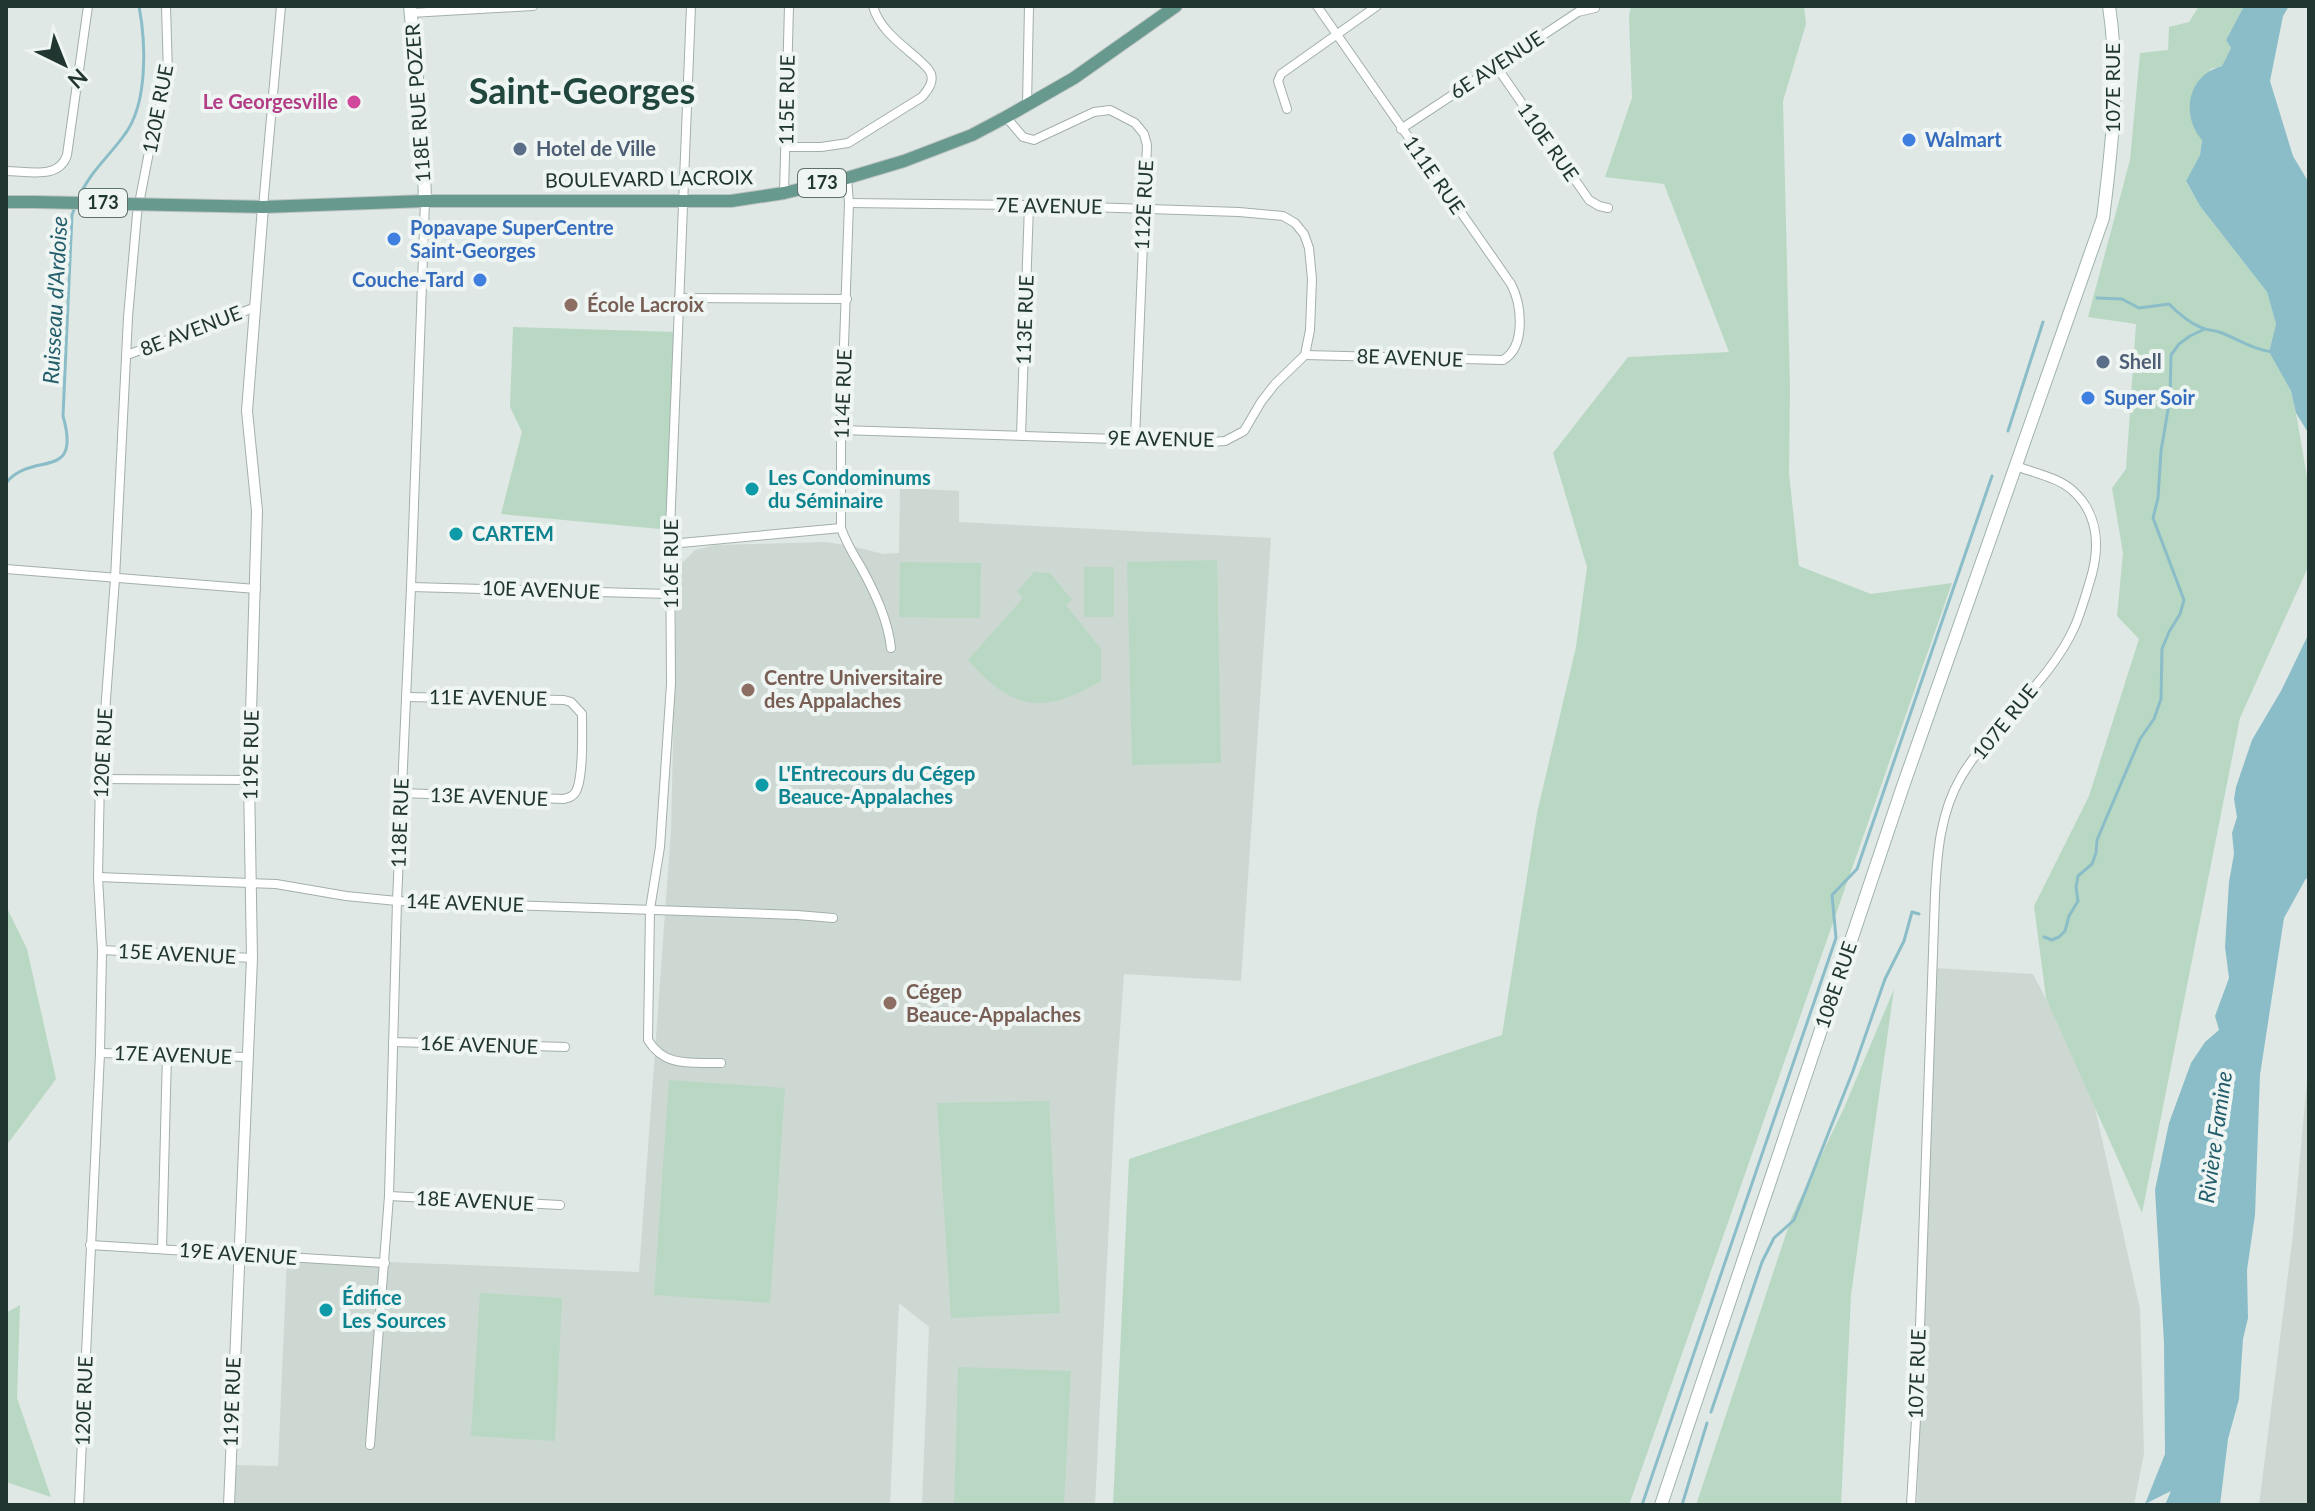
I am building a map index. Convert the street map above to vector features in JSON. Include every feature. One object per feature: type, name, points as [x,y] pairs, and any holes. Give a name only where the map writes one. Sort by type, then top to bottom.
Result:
[{"type":"main road","name":"BOULEVARD LACROIX","points":[[6,202],[263,207],[425,201],[731,201],[784,193],[847,178],[972,135],[1074,78],[1176,6]]},
{"type":"main road","name":"107E RUE","points":[[2016,466],[2103,218],[2115,102],[2114,39],[2109,6]]},
{"type":"main road","name":"118E RUE POZER","points":[[410,10],[423,140],[425,201]]},
{"type":"main road","name":"108E RUE","points":[[1661,1505],[1902,789],[2016,466]]},
{"type":"street","points":[[6,171],[53,171],[64,164],[88,6]]},
{"type":"street","name":"120E RUE","points":[[79,1505],[100,1053],[100,779],[137,214],[168,74],[166,6]]},
{"type":"street","name":"119E RUE","points":[[229,1505],[252,958],[249,780],[257,511],[247,411],[281,6]]},
{"type":"street","points":[[410,10],[533,6]]},
{"type":"street","name":"116E RUE","points":[[691,6],[670,544],[671,684],[660,847],[650,909],[648,1040],[655,1051],[668,1059],[721,1063]]},
{"type":"street","name":"115E RUE","points":[[784,193],[789,6]]},
{"type":"street","points":[[787,147],[848,143],[922,97],[928,90],[932,79],[927,67],[883,27],[873,6]]},
{"type":"street","points":[[1027,105],[1029,6]]},
{"type":"street","name":"111E RUE","points":[[1317,6],[1516,294],[1519,324],[1512,353]]},
{"type":"street","points":[[1287,109],[1278,81],[1281,74],[1377,6]]},
{"type":"street","name":"6E AVENUE","points":[[1401,129],[1578,12],[1595,8]]},
{"type":"street","name":"110E RUE","points":[[1496,66],[1589,200],[1608,208]]},
{"type":"street","name":"112E RUE","points":[[1006,117],[1028,140],[1038,139],[1094,112],[1110,110],[1135,123],[1144,134],[1147,145],[1135,439]]},
{"type":"street","name":"114E RUE","points":[[847,178],[849,203],[841,430],[841,528],[884,618],[891,648]]},
{"type":"street","name":"118E RUE","points":[[370,1445],[389,1196],[397,901],[425,201]]},
{"type":"street","name":"7E AVENUE","points":[[849,203],[1144,208],[1283,216],[1295,223],[1304,234],[1309,248],[1312,279],[1310,330],[1305,355]]},
{"type":"street","name":"113E RUE","points":[[1021,435],[1029,205]]},
{"type":"street","points":[[679,298],[847,299]]},
{"type":"street","name":"8E AVENUE","points":[[127,355],[256,307]]},
{"type":"street","name":"8E AVENUE","points":[[1305,355],[1491,361],[1503,360],[1512,353]]},
{"type":"street","name":"9E AVENUE","points":[[841,430],[1225,441],[1244,431],[1275,384],[1305,355]]},
{"type":"street","name":"107E RUE","points":[[1911,1505],[1935,895],[1941,832],[1948,802],[1962,776],[2042,677],[2074,628],[2095,562],[2097,534],[2088,508],[2059,482],[2016,466]]},
{"type":"street","points":[[670,544],[841,528]]},
{"type":"street","points":[[6,569],[256,589]]},
{"type":"street","name":"10E AVENUE","points":[[411,587],[670,594]]},
{"type":"street","name":"11E AVENUE","points":[[406,697],[564,700],[571,702],[582,714],[582,745]]},
{"type":"street","name":"13E AVENUE","points":[[401,793],[564,799],[578,788],[582,745]]},
{"type":"street","points":[[100,779],[249,780]]},
{"type":"street","name":"14E AVENUE","points":[[98,877],[292,886],[397,901],[833,918]]},
{"type":"street","name":"15E AVENUE","points":[[102,950],[252,958]]},
{"type":"street","name":"16E AVENUE","points":[[393,1042],[565,1047]]},
{"type":"street","name":"17E AVENUE","points":[[100,1053],[247,1057]]},
{"type":"street","points":[[162,1249],[167,1054]]},
{"type":"street","name":"18E AVENUE","points":[[389,1196],[560,1205]]},
{"type":"street","name":"19E AVENUE","points":[[90,1245],[385,1263]]},
{"type":"shaded area","name":"Cégep Beauce-Appalaches","points":[[900,488],[959,491],[959,522],[1271,538],[1241,981],[1124,974],[1095,1505],[922,1505],[929,1327],[899,1303],[890,1505],[231,1505],[232,1465],[278,1466],[287,1258],[639,1272],[671,830],[677,574],[681,564],[695,550],[715,545],[826,542],[883,554],[899,553]]},
{"type":"shaded area","points":[[1934,968],[2033,974],[2089,1081],[2140,1309],[2144,1453],[2134,1505],[1917,1505]]},
{"type":"shaded area","points":[[2309,1058],[2309,1505],[2259,1505],[2293,1234]]},
{"type":"green space","points":[[1631,6],[1804,6],[1806,24],[1783,101],[1789,473],[1799,566],[1871,594],[1952,583],[1629,1505],[1113,1505],[1129,1159],[1502,1035],[1537,813],[1576,647],[1587,567],[1553,453],[1628,357],[1729,352],[1664,184],[1605,177],[1632,98]]},
{"type":"green space","points":[[2199,6],[2244,6],[2226,40],[2231,48],[2222,66],[2210,69],[2200,155],[2186,182],[2200,206],[2267,292],[2276,324],[2269,352],[2291,391],[2309,489],[2309,565],[2240,718],[2142,1213],[2046,998],[2034,906],[2089,796],[2139,639],[2117,616],[2123,553],[2112,488],[2126,469],[2136,324],[2088,317],[2130,160],[2140,53],[2168,50],[2169,27],[2189,22]]},
{"type":"green space","points":[[513,327],[678,332],[670,530],[501,514],[522,432],[510,407]]},
{"type":"green space","points":[[1217,560],[1221,763],[1132,765],[1127,562]]},
{"type":"green space","points":[[900,562],[981,563],[980,618],[899,617]]},
{"type":"green space","points":[[1084,567],[1114,567],[1114,617],[1084,617]]},
{"type":"green space","points":[[1034,572],[1050,573],[1072,600],[1066,605],[1101,649],[1101,681],[1080,692],[1045,703],[1015,698],[1000,690],[968,660],[1023,598],[1017,592]]},
{"type":"green space","points":[[6,906],[27,949],[56,1079],[6,1146]]},
{"type":"green space","points":[[1894,989],[1851,1295],[1841,1505],[1696,1505],[1792,1216],[1844,1108]]},
{"type":"green space","points":[[669,1080],[785,1088],[770,1303],[654,1295]]},
{"type":"green space","points":[[1049,1101],[1060,1313],[951,1318],[937,1103]]},
{"type":"green space","points":[[480,1293],[562,1298],[555,1441],[471,1436]]},
{"type":"green space","points":[[20,1305],[17,1398],[51,1497],[6,1482],[6,1313]]},
{"type":"green space","points":[[958,1367],[1071,1371],[1064,1505],[954,1505]]},
{"type":"water","points":[[2244,6],[2289,6],[2283,16],[2270,81],[2293,156],[2309,183],[2309,434],[2296,413],[2291,391],[2269,352],[2276,324],[2267,292],[2200,206],[2186,181],[2200,155],[2202,140],[2191,119],[2191,97],[2201,78],[2222,66],[2231,48],[2226,40]]},
{"type":"water","name":"Rivière Famine","points":[[2309,633],[2309,876],[2284,918],[2260,1075],[2255,1215],[2247,1270],[2248,1318],[2243,1339],[2239,1399],[2228,1439],[2220,1505],[2165,1505],[2171,1491],[2145,1504],[2165,1454],[2164,1343],[2155,1190],[2169,1123],[2191,1063],[2205,1042],[2219,1030],[2215,1016],[2229,978],[2225,947],[2234,854],[2232,833],[2237,817],[2236,787],[2252,740],[2281,691]]},
{"type":"waterway","name":"Ruisseau d'Ardoise","points":[[78,200],[93,173],[125,134],[138,106],[144,55],[139,6]]},
{"type":"waterway","name":"Ruisseau d'Ardoise","points":[[6,483],[17,473],[60,458],[66,450],[63,416],[72,215],[75,207]]},
{"type":"waterway","points":[[2097,298],[2122,299],[2139,308],[2169,304],[2191,323],[2273,352]]},
{"type":"waterway","points":[[2008,431],[2043,322]]},
{"type":"waterway","points":[[2044,937],[2052,940],[2065,931],[2078,901],[2078,876],[2092,864],[2097,840],[2140,739],[2154,719],[2161,699],[2162,649],[2184,600],[2153,518],[2170,398],[2171,355],[2179,344],[2205,329]]},
{"type":"waterway","points":[[1642,1505],[1836,938],[1832,895],[1857,869],[1992,476]]},
{"type":"waterway","points":[[1711,1412],[1762,1262],[1774,1238],[1794,1220],[1853,1071],[1885,979],[1904,941],[1912,912],[1919,914]]},
{"type":"waterway","points":[[1682,1505],[1707,1423]]},
{"type":"place","name":"Le Georgesville","points":[[354,102]]},
{"type":"place","name":"Walmart","points":[[1909,140]]},
{"type":"place","name":"Hotel de Ville","points":[[520,149]]},
{"type":"place","name":"Popavape SuperCentre Saint-Georges","points":[[394,239]]},
{"type":"place","name":"Couche-Tard","points":[[480,280]]},
{"type":"place","name":"École Lacroix","points":[[571,305]]},
{"type":"place","name":"Shell","points":[[2103,362]]},
{"type":"place","name":"Super Soir","points":[[2088,398]]},
{"type":"place","name":"Les Condominums du Séminaire","points":[[752,489]]},
{"type":"place","name":"CARTEM","points":[[456,534]]},
{"type":"place","name":"Centre Universitaire des Appalaches","points":[[748,690]]},
{"type":"place","name":"L'Entrecours du Cégep Beauce-Appalaches","points":[[762,785]]},
{"type":"place","name":"Cégep Beauce-Appalaches","points":[[890,1003]]},
{"type":"place","name":"Édifice Les Sources","points":[[326,1310]]},
{"type":"district","name":"Saint-Georges","points":[[582,91]]}]
